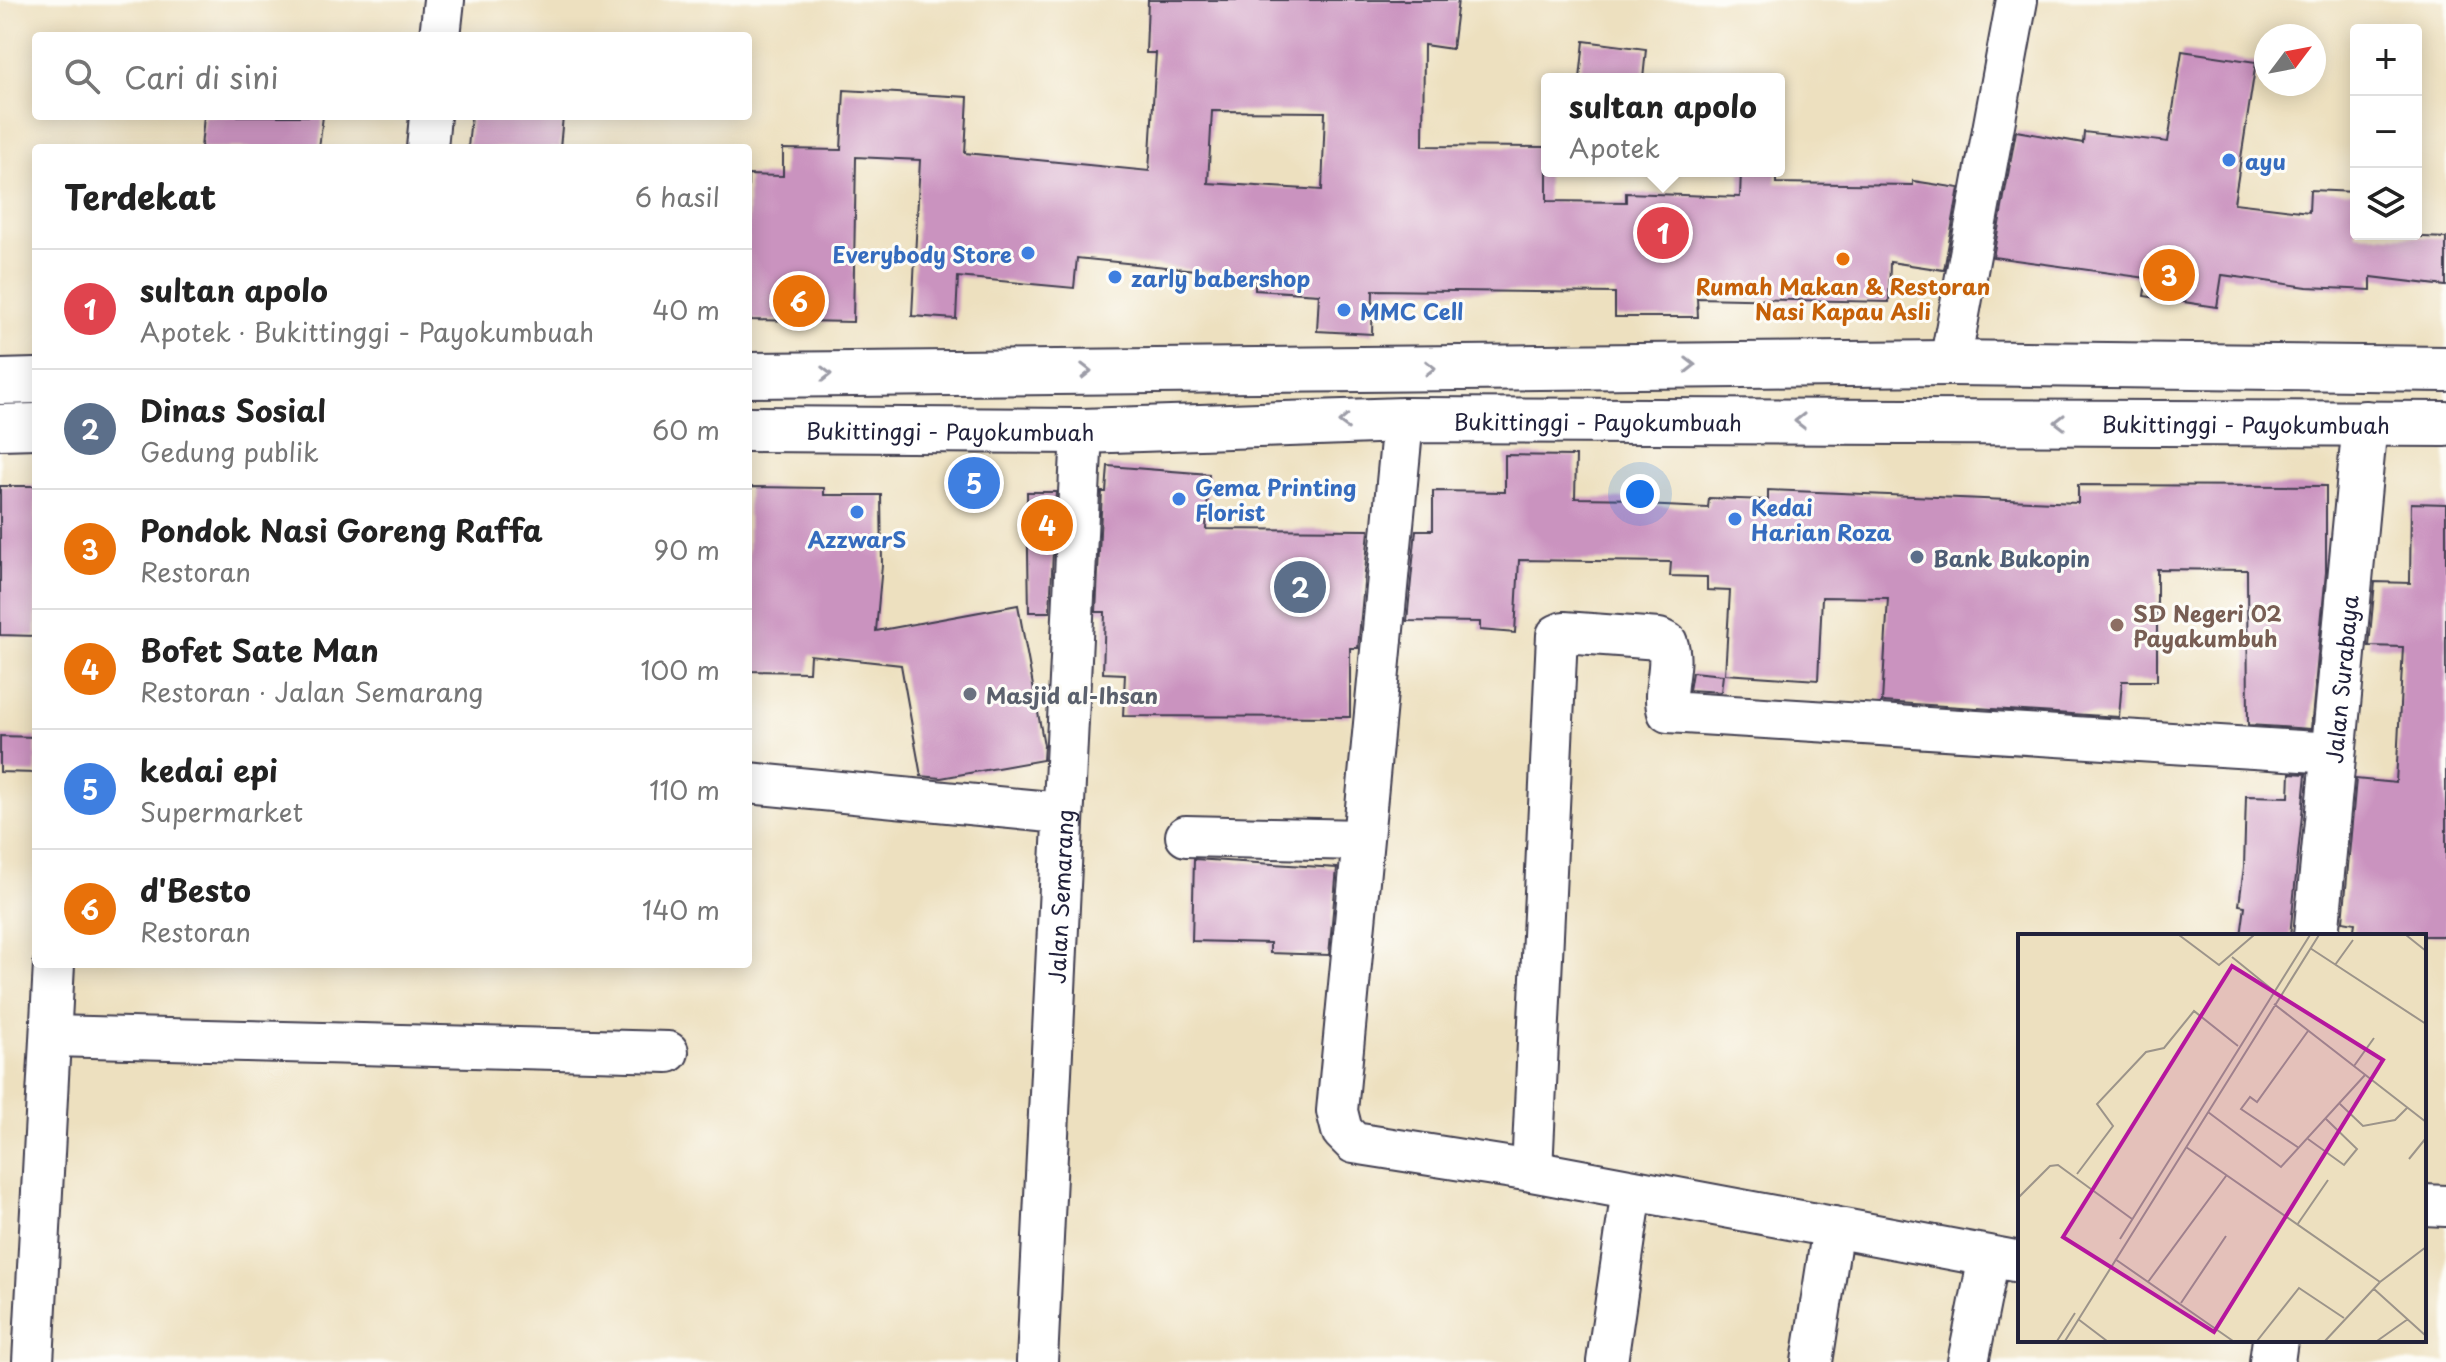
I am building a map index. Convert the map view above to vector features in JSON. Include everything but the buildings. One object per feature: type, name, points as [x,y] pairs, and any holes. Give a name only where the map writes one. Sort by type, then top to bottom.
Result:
[{"type":"main road","points":[[752,375],[1950,363],[2446,369]]},
{"type":"main road","points":[[0,382],[32,381]]},
{"type":"main road","name":"Bukittinggi - Payokumbuah","points":[[752,429],[1082,431],[1403,420],[2446,424]]},
{"type":"main road","name":"Jalan Surabaya","points":[[2316,934],[2365,423]]},
{"type":"main road","points":[[0,427],[32,426]]},
{"type":"main road","points":[[2272,1362],[2275,1342]]},
{"type":"street","points":[[440,32],[444,0]]},
{"type":"street","points":[[1950,363],[2017,0]]},
{"type":"street","points":[[427,144],[430,120]]},
{"type":"street","points":[[1403,420],[1337,1111],[1342,1131],[1354,1143],[1532,1171],[2005,1259],[1968,1362]]},
{"type":"street","name":"Jalan Semarang","points":[[1037,1362],[1061,813],[1082,431]]},
{"type":"street","points":[[1532,1171],[1557,635],[1564,632],[1659,639],[1667,643],[1670,652],[1665,704],[1668,712],[2334,753]]},
{"type":"street","points":[[752,783],[1061,813]]},
{"type":"street","points":[[1186,836],[1362,840]]},
{"type":"street","points":[[33,1362],[54,968]]},
{"type":"street","points":[[52,1036],[668,1052]]},
{"type":"street","points":[[1607,1362],[1632,1190]]},
{"type":"street","points":[[2426,1205],[2446,1206]]},
{"type":"street","points":[[1812,1362],[1833,1227]]},
{"type":"place","name":"ayu","points":[[2229,160]]},
{"type":"place","name":"sultan apolo","points":[[1663,233]]},
{"type":"place","name":"Everybody Store","points":[[1028,253]]},
{"type":"place","name":"Rumah Makan & Restoran Nasi Kapau Asli","points":[[1843,259]]},
{"type":"place","name":"Pondok Nasi Goreng Raffa","points":[[2169,275]]},
{"type":"place","name":"zarly babershop","points":[[1115,277]]},
{"type":"place","name":"d'Besto","points":[[799,301]]},
{"type":"place","name":"MMC Cell","points":[[1344,310]]},
{"type":"place","name":"kedai epi","points":[[974,483]]},
{"type":"place","name":"Gema Printing Florist","points":[[1179,499]]},
{"type":"place","name":"AzzwarS","points":[[857,512]]},
{"type":"place","name":"Kedai Harian Roza","points":[[1735,519]]},
{"type":"place","name":"Bofet Sate Man","points":[[1047,525]]},
{"type":"place","name":"Bank Bukopin","points":[[1917,557]]},
{"type":"place","name":"Dinas Sosial","points":[[1300,587]]},
{"type":"place","name":"SD Negeri 02 Payakumbuh","points":[[2117,625]]},
{"type":"place","name":"Masjid al-Ihsan","points":[[970,694]]}]
